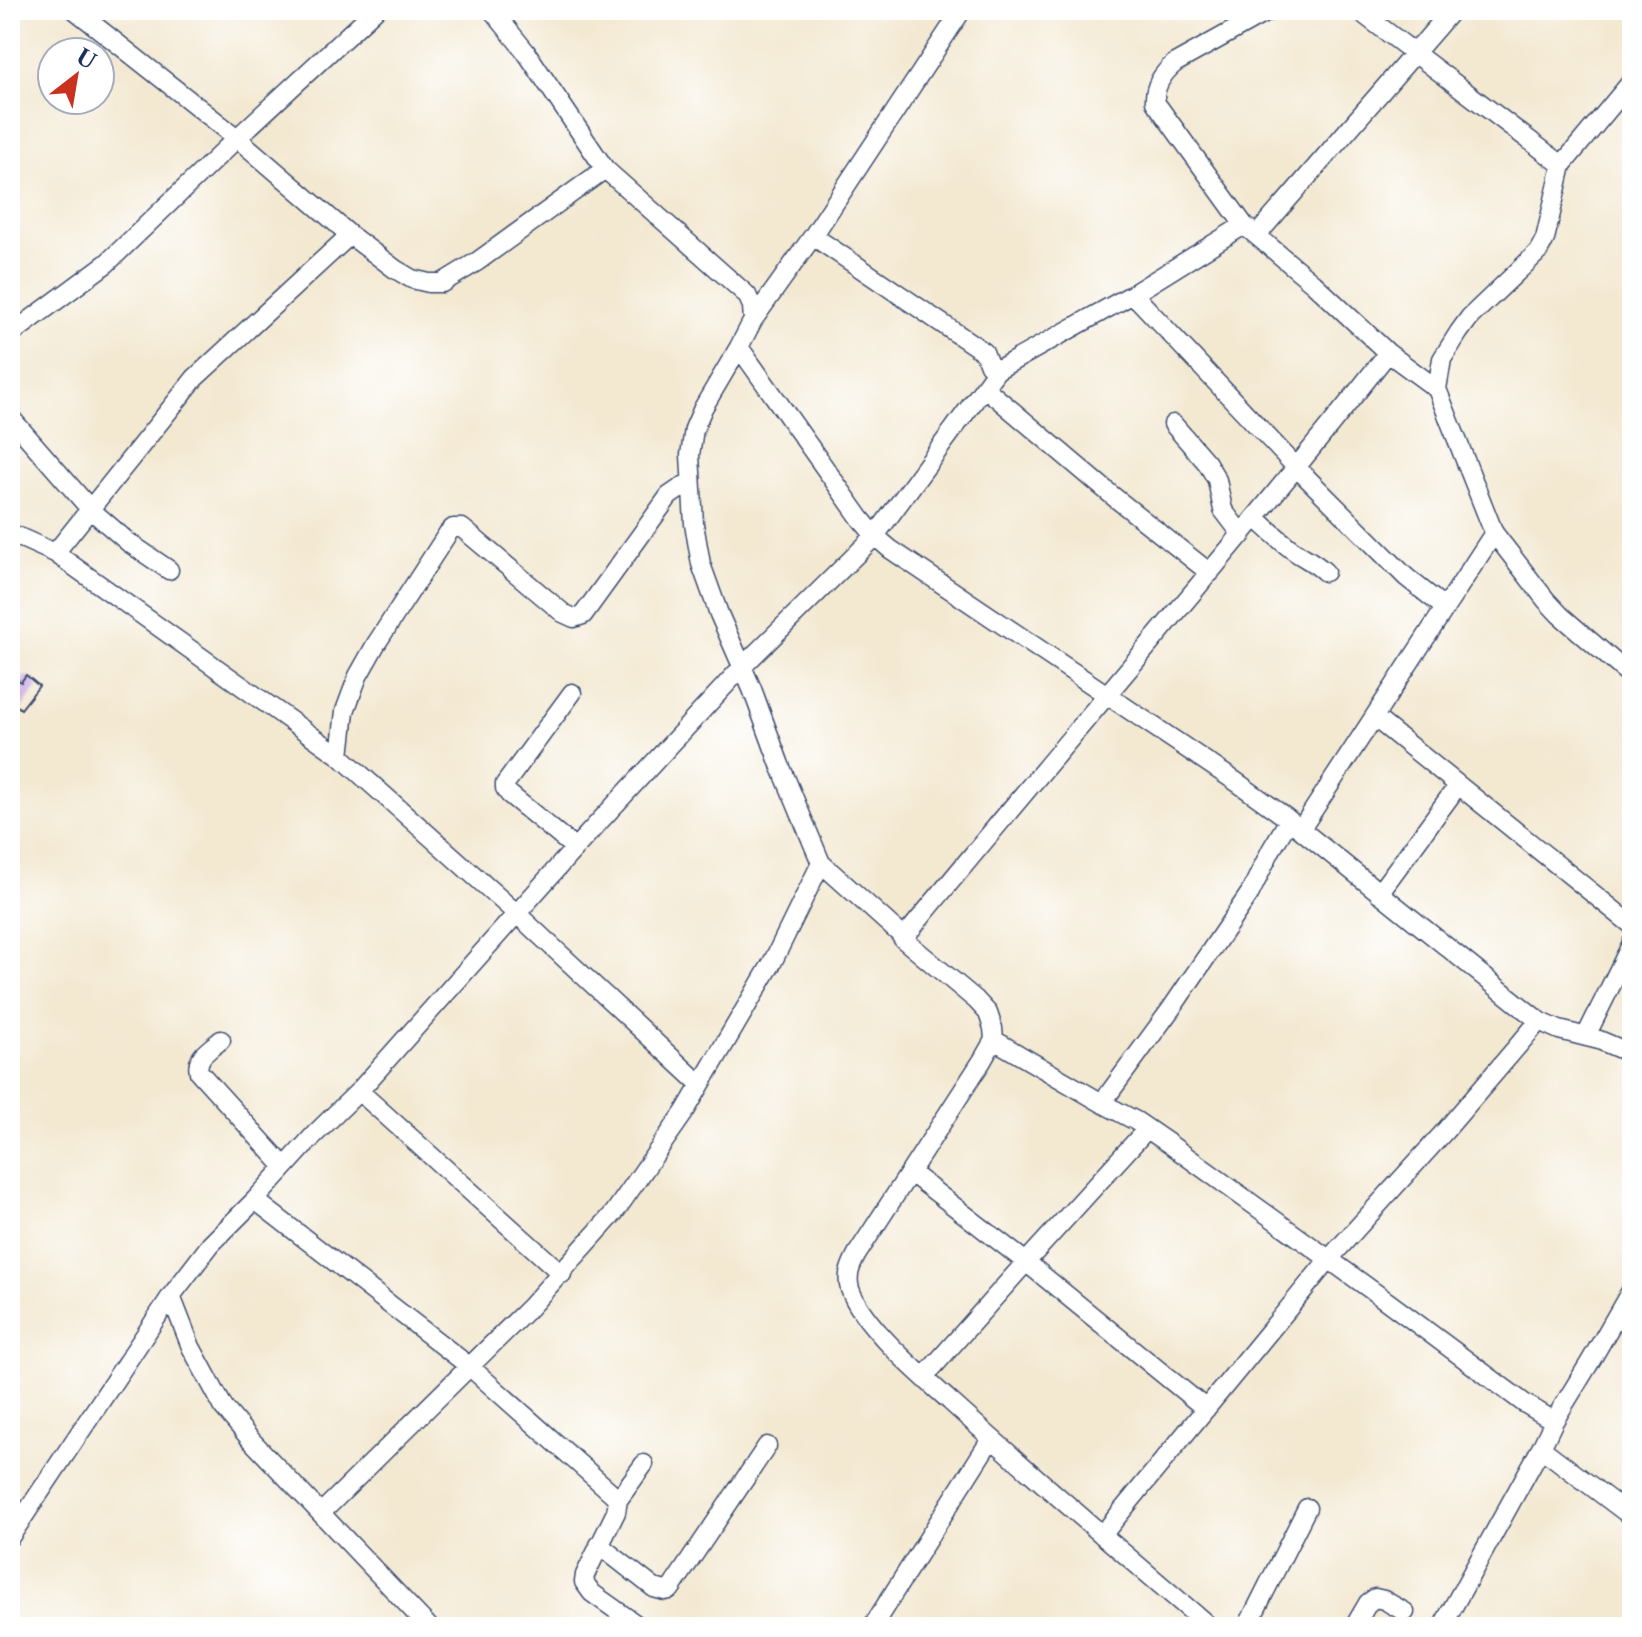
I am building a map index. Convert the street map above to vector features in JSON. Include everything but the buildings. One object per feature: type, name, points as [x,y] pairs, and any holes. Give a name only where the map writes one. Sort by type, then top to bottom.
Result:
[{"type":"street","points":[[75,10],[237,138],[350,235],[412,279],[442,283],[478,261],[605,169]]},
{"type":"street","points":[[10,335],[107,263],[375,10]]},
{"type":"street","points":[[492,10],[526,52],[605,169],[747,295],[753,320]]},
{"type":"street","points":[[962,10],[813,236],[753,320],[709,397],[694,429],[690,455],[695,533],[701,564],[719,614],[743,666],[821,863],[903,939],[976,1000],[991,1020],[994,1040],[857,1254],[848,1275],[854,1298],[868,1319],[924,1377],[991,1439],[1210,1627]]},
{"type":"street","points":[[1270,10],[1180,59],[1159,82],[1155,102],[1251,230],[1388,353],[1437,389]]},
{"type":"street","points":[[1358,10],[1562,165]]},
{"type":"street","points":[[10,1537],[171,1296],[211,1244],[359,1091],[516,913],[743,666],[875,536],[997,370],[1251,230],[1416,53],[1452,10]]},
{"type":"street","points":[[1632,81],[1562,165],[1545,239],[1538,252],[1470,317],[1442,359],[1437,389],[1494,533],[1560,615],[1632,677]]},
{"type":"street","points":[[55,553],[195,378],[350,235]]},
{"type":"street","points":[[813,236],[984,352],[989,365],[997,370]]},
{"type":"street","points":[[747,295],[763,298],[771,294]]},
{"type":"street","points":[[1133,294],[1297,468],[1406,577],[1445,608]]},
{"type":"street","points":[[739,347],[861,519],[875,536],[906,561],[1238,783],[1295,825],[1539,1021],[1632,1054]]},
{"type":"street","points":[[903,939],[1242,535],[1388,353]]},
{"type":"street","points":[[985,388],[1210,573]]},
{"type":"street","points":[[10,417],[91,510],[128,542],[169,570]]},
{"type":"street","points":[[1173,424],[1207,463],[1217,480],[1223,510],[1242,535]]},
{"type":"street","points":[[340,756],[345,711],[358,676],[453,528],[462,528],[563,613],[574,618],[583,615],[669,496],[691,481]]},
{"type":"street","points":[[1256,518],[1325,572]]},
{"type":"street","points":[[1102,1103],[1250,893],[1271,850],[1295,825],[1374,717],[1494,533]]},
{"type":"street","points":[[11,537],[55,553],[340,756],[516,913],[700,1084]]},
{"type":"street","points":[[572,693],[505,788],[575,848]]},
{"type":"street","points":[[1374,717],[1632,925]]},
{"type":"street","points":[[1379,893],[1451,795]]},
{"type":"street","points":[[321,1513],[530,1307],[614,1213],[684,1113],[772,963],[821,863]]},
{"type":"street","points":[[1586,1036],[1632,943]]},
{"type":"street","points":[[1102,1535],[1329,1259],[1539,1021]]},
{"type":"street","points":[[221,1040],[199,1058],[199,1072],[284,1166]]},
{"type":"street","points":[[994,1040],[1147,1129],[1524,1403],[1554,1421]]},
{"type":"street","points":[[359,1091],[562,1274]]},
{"type":"street","points":[[924,1377],[1147,1129]]},
{"type":"street","points":[[911,1173],[1206,1409]]},
{"type":"street","points":[[255,1200],[469,1366],[618,1500]]},
{"type":"street","points":[[1442,1627],[1554,1421],[1632,1289]]},
{"type":"street","points":[[171,1296],[191,1347],[224,1408],[429,1627]]},
{"type":"street","points":[[872,1627],[991,1439]]},
{"type":"street","points":[[599,1545],[654,1588],[670,1590],[767,1446]]},
{"type":"street","points":[[1541,1448],[1632,1517]]},
{"type":"street","points":[[640,1627],[592,1593],[584,1582],[616,1512],[618,1500],[644,1464]]},
{"type":"street","points":[[1247,1627],[1307,1508]]},
{"type":"street","points":[[1354,1627],[1368,1603],[1375,1598],[1405,1612]]}]
